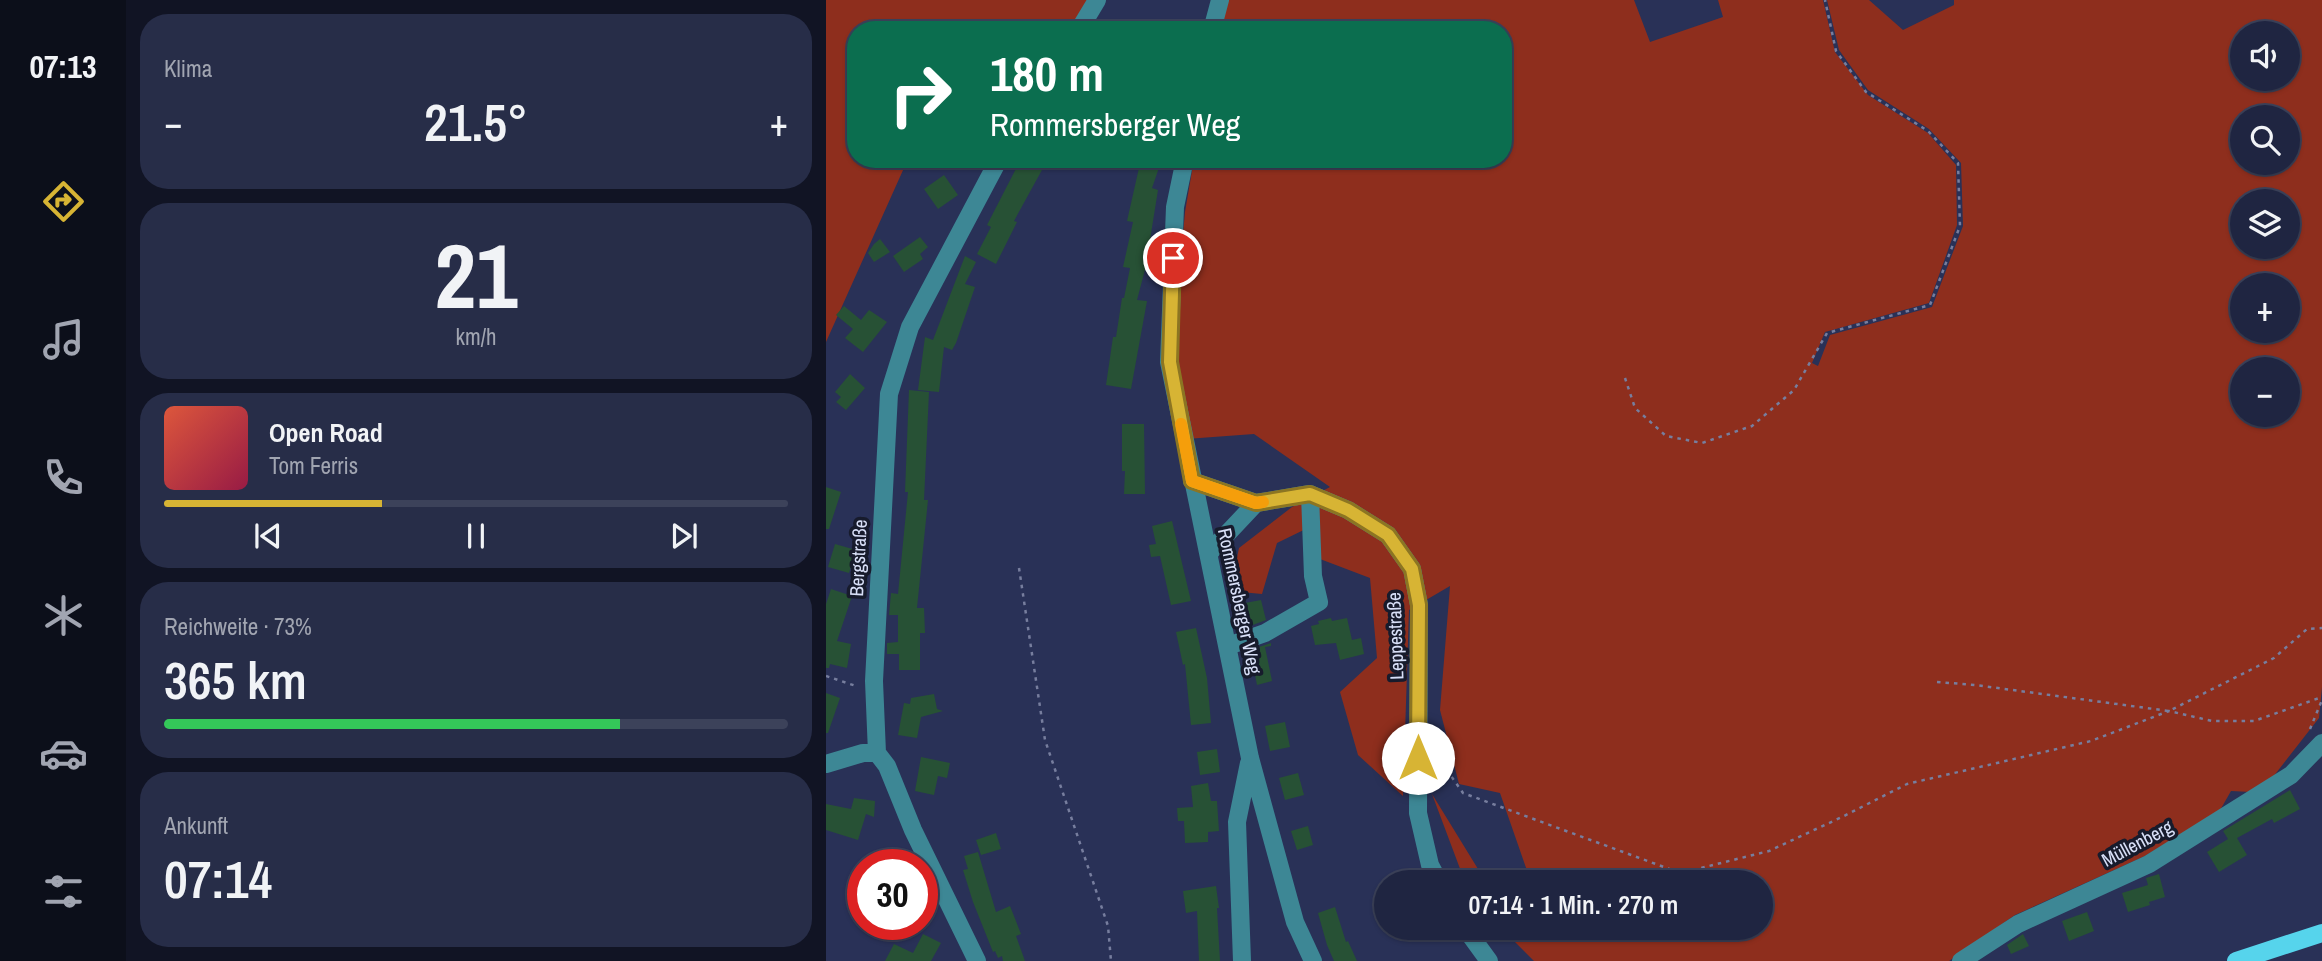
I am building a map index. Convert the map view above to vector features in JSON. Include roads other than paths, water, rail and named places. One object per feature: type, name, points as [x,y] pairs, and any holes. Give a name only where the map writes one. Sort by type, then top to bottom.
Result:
[{"type":"main road","points":[[2236,961],[2322,933]]},
{"type":"street","points":[[1084,21],[1097,0]]},
{"type":"street","points":[[1214,21],[1220,0]]},
{"type":"street","name":"Bergstraße","points":[[977,961],[913,830],[887,766],[877,753],[874,687],[878,563],[889,394],[910,327],[994,168]]},
{"type":"street","name":"Rommersberger Weg","points":[[1183,168],[1175,207],[1170,362],[1250,758],[1295,922],[1313,961]]},
{"type":"street","points":[[1192,481],[1256,503],[1310,494],[1313,576],[1319,602],[1265,633],[1228,646]]},
{"type":"street","name":"Leppestraße","points":[[1310,494],[1348,510],[1388,535],[1412,569],[1419,605],[1418,813],[1433,870]]},
{"type":"street","points":[[1209,553],[1256,503]]},
{"type":"street","name":"Müllenberg","points":[[1961,961],[2018,924],[2149,864],[2291,775],[2322,743]]},
{"type":"street","points":[[826,764],[863,753],[877,753]]},
{"type":"street","points":[[1242,961],[1237,822],[1250,758]]},
{"type":"street","points":[[1474,940],[1489,961]]}]
